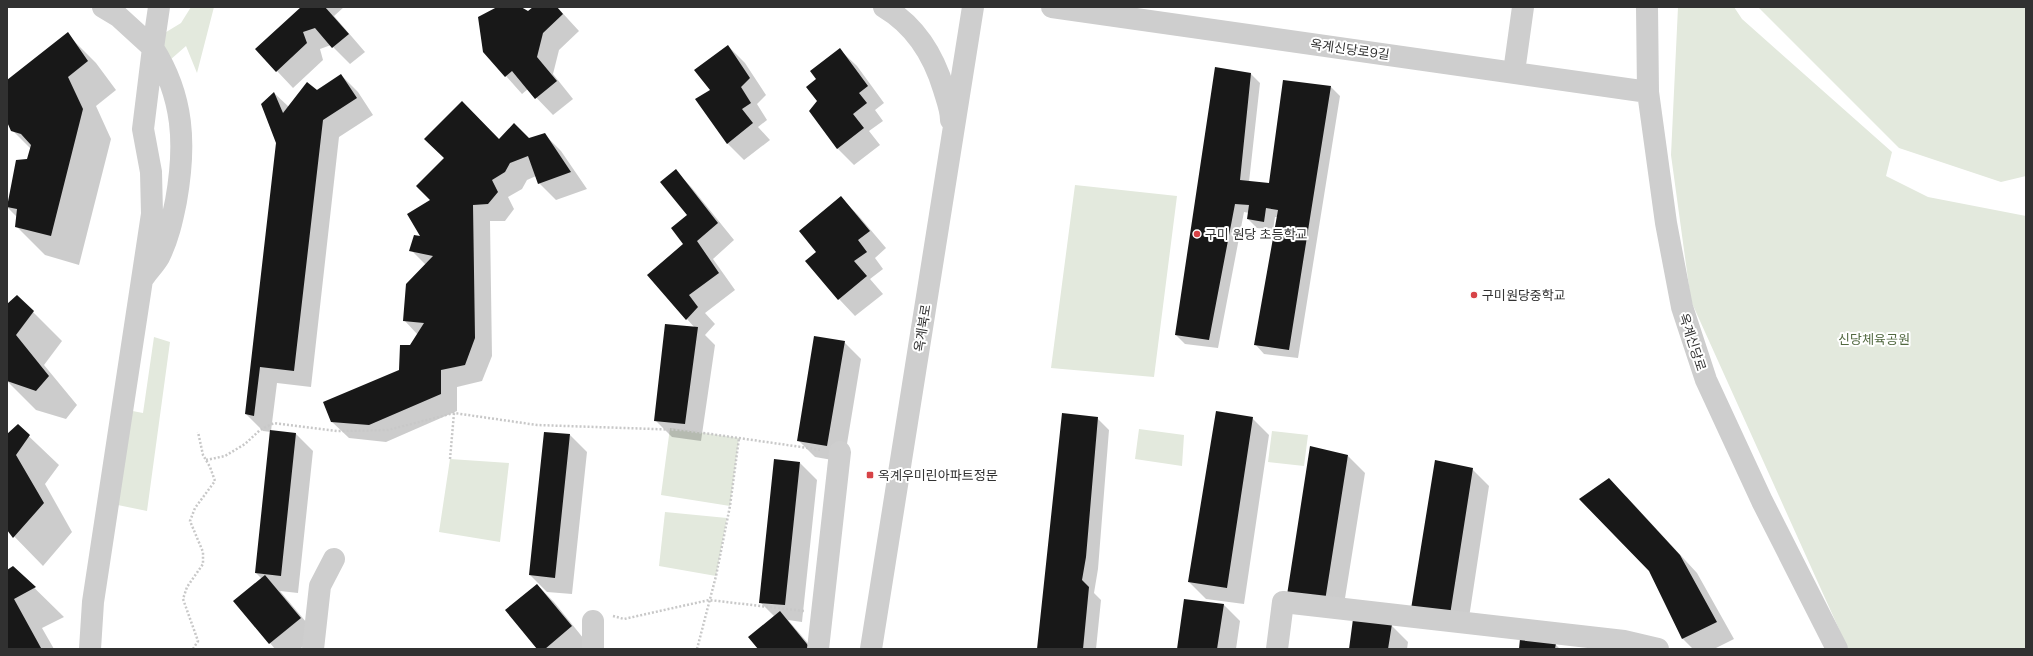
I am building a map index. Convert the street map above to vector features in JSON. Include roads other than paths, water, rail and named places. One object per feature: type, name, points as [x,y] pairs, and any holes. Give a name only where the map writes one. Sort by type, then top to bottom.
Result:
[{"type":"street","points":[[103,7],[123,20],[153,48],[170,79],[177,99],[180,118],[182,151],[178,187],[170,230],[159,256],[141,282]]},
{"type":"street","points":[[90,649],[93,602],[152,214],[151,172],[144,129],[159,7]]},
{"type":"street","points":[[884,7],[908,26],[922,40],[934,60],[951,114],[950,152]]},
{"type":"street","name":"옥계북로","points":[[871,649],[973,7]]},
{"type":"street","name":"옥계신당로9길","points":[[1052,7],[1648,92]]},
{"type":"street","points":[[1514,72],[1523,7]]},
{"type":"street","name":"옥계신당로","points":[[1647,7],[1648,92],[1666,223],[1682,307],[1706,380],[1762,501],[1837,649]]},
{"type":"street","points":[[818,649],[840,452]]},
{"type":"street","points":[[313,649],[320,586],[334,559]]},
{"type":"street","points":[[93,602],[98,649]]},
{"type":"street","points":[[93,602],[104,649]]},
{"type":"street","points":[[1277,649],[1283,602],[1624,641],[1658,649]]},
{"type":"street","points":[[593,649],[603,619]]},
{"type":"place","name":"구미 원당 초등학교","points":[[1197,234]]},
{"type":"place","name":"구미원당중학교","points":[[1474,295]]},
{"type":"place","name":"옥계우미린아파트정문","points":[[870,475]]},
{"type":"park label","name":"신당체육공원","points":[[1874,339]]}]
